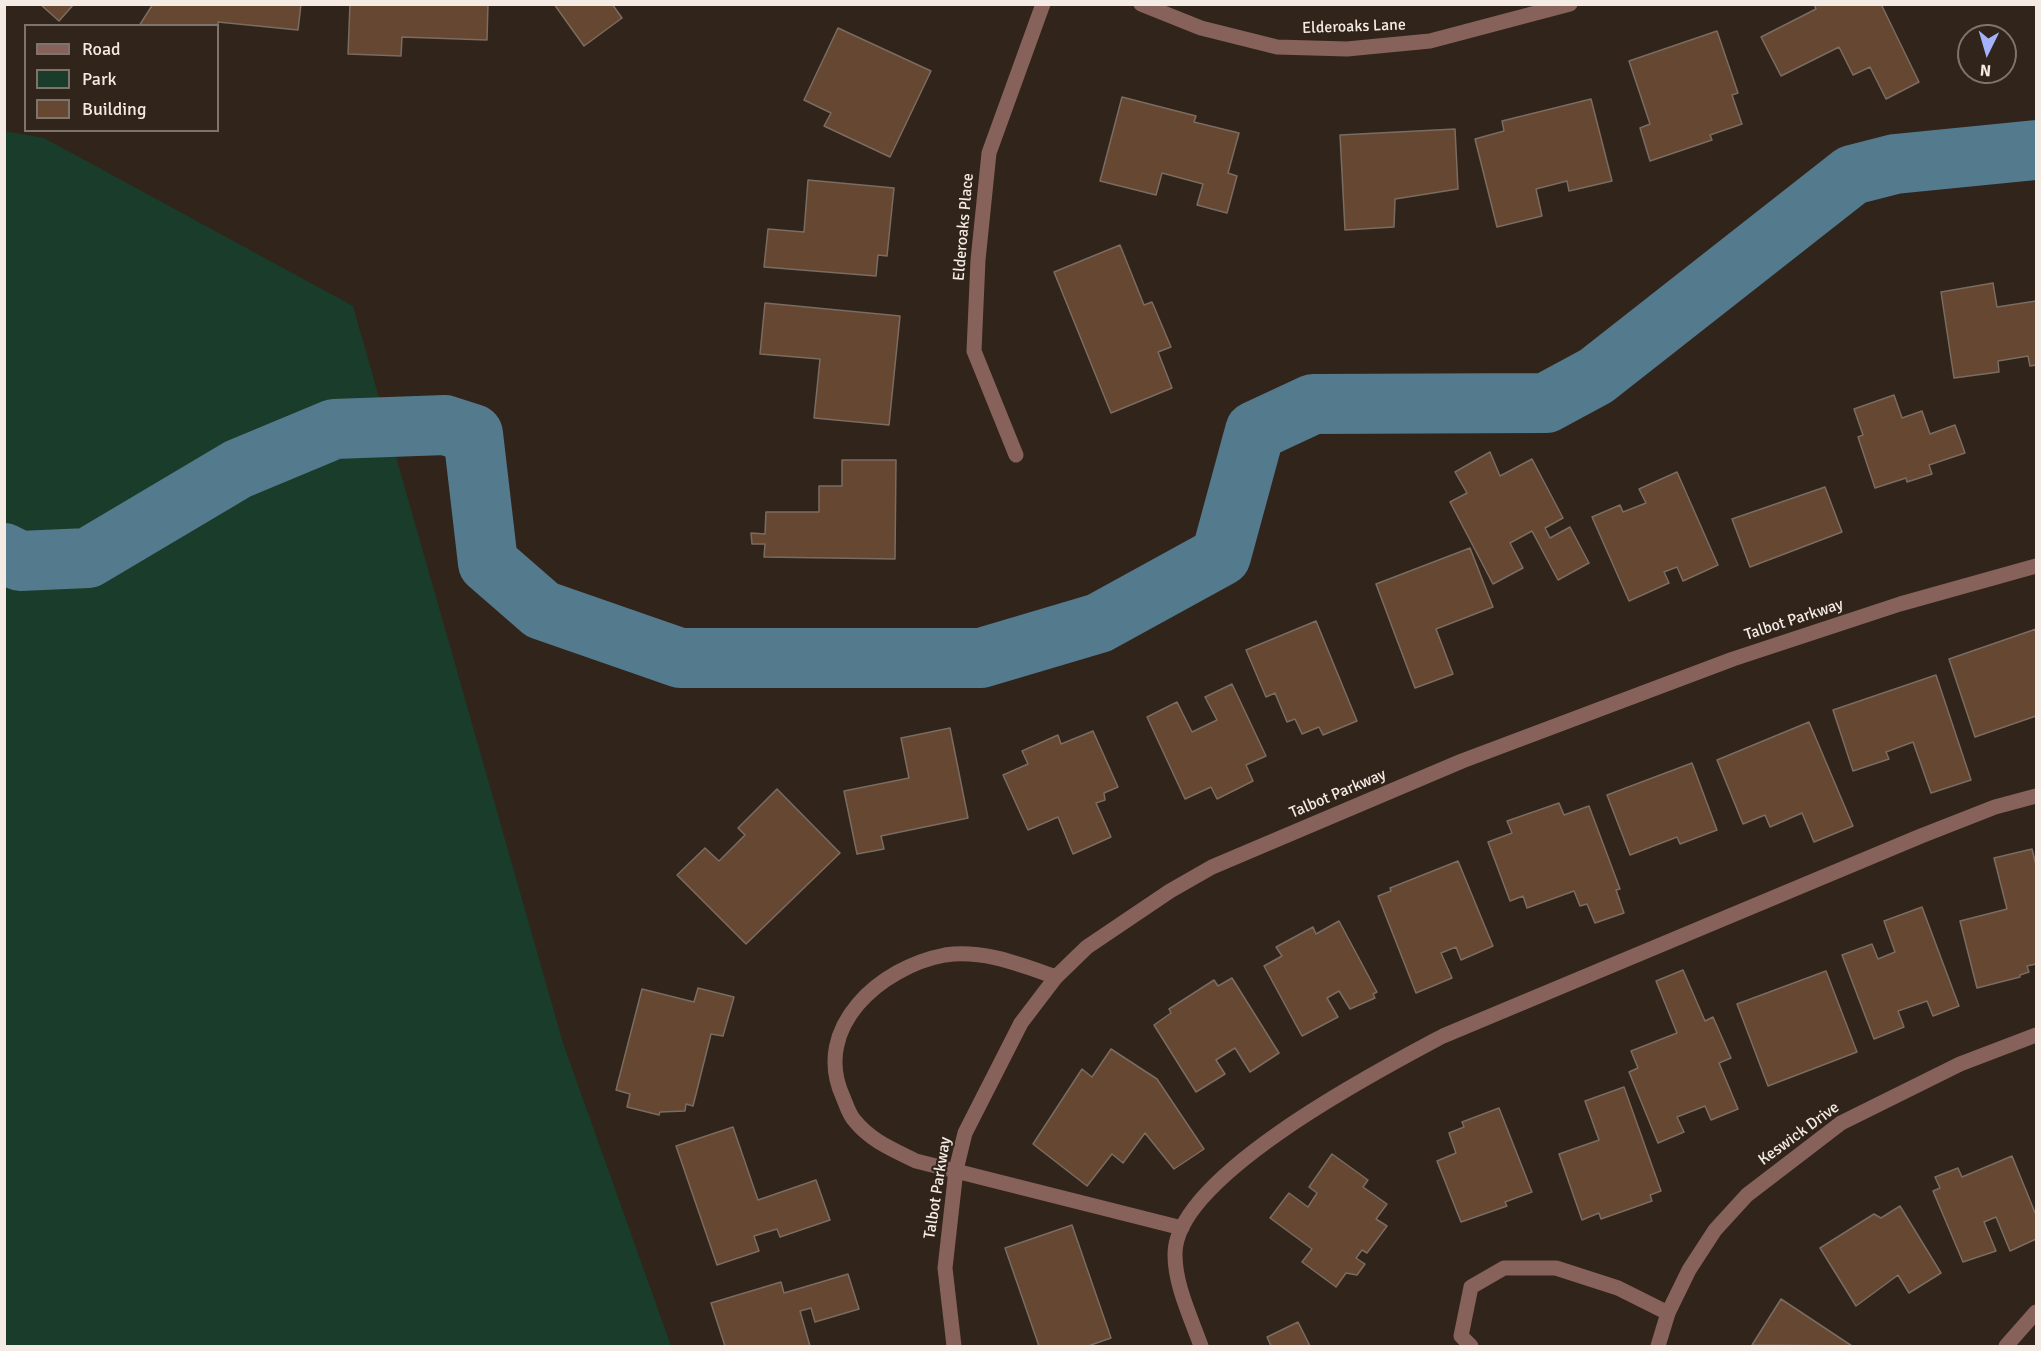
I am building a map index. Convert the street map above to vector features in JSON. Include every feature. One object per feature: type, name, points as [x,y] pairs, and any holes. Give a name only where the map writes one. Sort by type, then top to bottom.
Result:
[{"type":"street","name":"Elderoaks Place","points":[[1016,455],[974,351],[978,260],[989,153],[1043,4]]},
{"type":"street","name":"Elderoaks Lane","points":[[1141,4],[1201,28],[1277,47],[1347,49],[1430,41],[1570,4]]},
{"type":"street","name":"Talbot Parkway","points":[[954,1347],[945,1268],[956,1170],[965,1133],[1022,1023],[1056,977],[1087,947],[1170,891],[1212,867],[1462,761],[1733,659],[1900,604],[2037,566]]},
{"type":"street","points":[[1201,1347],[1183,1295],[1174,1253],[1185,1218],[1211,1189],[1291,1123],[1375,1072],[1443,1036],[1921,836],[1995,807],[2037,796]]},
{"type":"street","points":[[1056,977],[998,957],[947,955],[909,964],[876,985],[851,1011],[835,1050],[836,1082],[854,1120],[879,1143],[906,1157],[1068,1201],[1182,1228]]},
{"type":"street","name":"Keswick Drive","points":[[1658,1347],[1668,1313],[1689,1270],[1715,1230],[1747,1195],[1841,1123],[1960,1064],[2037,1035]]},
{"type":"street","points":[[1470,1347],[1461,1336],[1471,1287],[1504,1268],[1556,1268],[1618,1288],[1668,1313]]},
{"type":"street","points":[[2006,1347],[2037,1312]]},
{"type":"green space","points":[[4,131],[44,138],[353,306],[563,1043],[671,1346],[5,1346]]},
{"type":"building","points":[[40,4],[74,4],[59,21]]},
{"type":"building","points":[[153,4],[301,4],[298,30],[218,22],[218,24],[140,24]]},
{"type":"building","points":[[350,4],[488,4],[487,40],[402,37],[401,56],[348,54]]},
{"type":"building","points":[[554,4],[612,4],[622,18],[584,46]]},
{"type":"building","points":[[1814,4],[1881,4],[1919,82],[1886,99],[1870,67],[1853,75],[1839,47],[1781,76],[1761,37],[1816,9]]},
{"type":"building","points":[[838,28],[931,71],[890,157],[824,126],[831,113],[804,100]]},
{"type":"building","points":[[1717,31],[1738,93],[1732,95],[1742,124],[1710,135],[1712,140],[1650,161],[1640,128],[1650,124],[1629,61]]},
{"type":"building","points":[[1122,97],[1196,116],[1194,122],[1239,133],[1228,173],[1237,176],[1227,213],[1197,205],[1203,184],[1162,173],[1156,195],[1100,181]]},
{"type":"building","points":[[1591,99],[1612,181],[1569,191],[1567,181],[1536,189],[1542,216],[1497,227],[1475,139],[1504,131],[1502,121]]},
{"type":"building","points":[[1455,129],[1458,189],[1395,199],[1394,227],[1345,230],[1340,135]]},
{"type":"building","points":[[808,180],[894,188],[887,256],[878,255],[876,276],[764,267],[768,229],[804,232]]},
{"type":"building","points":[[1120,245],[1144,305],[1152,302],[1171,347],[1158,352],[1172,388],[1111,413],[1054,272]]},
{"type":"building","points":[[1993,283],[1997,307],[2036,301],[2036,365],[2030,366],[2028,356],[1998,361],[1999,372],[1954,378],[1941,292]]},
{"type":"building","points":[[765,303],[900,316],[889,425],[814,418],[820,359],[760,354]]},
{"type":"building","points":[[1894,395],[1902,418],[1922,411],[1930,434],[1955,425],[1965,453],[1929,465],[1932,474],[1907,482],[1906,478],[1875,488],[1858,437],[1863,435],[1854,409]]},
{"type":"building","points":[[1490,452],[1500,476],[1532,459],[1563,518],[1545,528],[1550,538],[1570,527],[1589,563],[1558,580],[1532,531],[1510,543],[1523,568],[1493,584],[1450,502],[1467,493],[1455,472]]},
{"type":"building","points":[[842,460],[896,460],[895,559],[764,557],[765,544],[752,544],[751,533],[765,534],[766,512],[819,512],[819,486],[842,486]]},
{"type":"building","points":[[1677,472],[1718,565],[1683,581],[1677,567],[1664,572],[1669,583],[1629,601],[1592,517],[1620,505],[1623,512],[1646,503],[1639,489]]},
{"type":"building","points":[[1825,487],[1842,532],[1750,567],[1732,519]]},
{"type":"building","points":[[1470,548],[1493,607],[1436,629],[1453,674],[1415,688],[1376,584]]},
{"type":"building","points":[[1316,621],[1357,721],[1323,735],[1319,727],[1302,734],[1295,719],[1287,722],[1275,693],[1266,697],[1246,650]]},
{"type":"building","points":[[2036,629],[2036,716],[1975,737],[1949,659]]},
{"type":"building","points":[[1936,675],[1971,780],[1931,793],[1913,742],[1886,752],[1889,759],[1853,771],[1833,710]]},
{"type":"building","points":[[1232,684],[1266,756],[1246,765],[1253,781],[1217,799],[1211,787],[1185,799],[1147,717],[1177,702],[1192,732],[1217,720],[1205,697]]},
{"type":"building","points":[[1809,722],[1853,826],[1814,842],[1802,813],[1770,827],[1765,815],[1743,824],[1717,760]]},
{"type":"building","points":[[950,728],[968,818],[881,836],[884,849],[857,854],[844,791],[909,778],[901,738]]},
{"type":"building","points":[[1093,731],[1118,787],[1104,793],[1105,800],[1096,803],[1111,837],[1073,854],[1058,817],[1028,830],[1003,775],[1028,764],[1022,751],[1058,735],[1061,744]]},
{"type":"building","points":[[1692,763],[1717,830],[1680,844],[1677,837],[1630,855],[1607,795]]},
{"type":"building","points":[[777,789],[840,853],[746,944],[677,875],[705,848],[719,861],[745,835],[738,828]]},
{"type":"building","points":[[1559,803],[1564,815],[1589,806],[1620,889],[1616,890],[1624,913],[1595,923],[1587,904],[1580,906],[1574,891],[1527,908],[1523,896],[1510,901],[1488,842],[1512,833],[1507,821]]},
{"type":"building","points":[[2032,849],[2036,865],[2036,964],[2027,966],[2029,972],[2020,977],[1977,988],[1960,921],[2007,909],[1994,858]]},
{"type":"building","points":[[1458,861],[1493,946],[1461,960],[1456,947],[1441,953],[1452,978],[1416,993],[1378,896],[1391,891],[1390,888]]},
{"type":"building","points":[[1922,907],[1959,1006],[1933,1016],[1927,1001],[1898,1011],[1904,1027],[1874,1039],[1842,955],[1872,944],[1878,959],[1895,952],[1884,921]]},
{"type":"building","points":[[1339,921],[1377,992],[1373,994],[1375,998],[1350,1009],[1339,991],[1327,998],[1338,1017],[1302,1036],[1264,966],[1282,956],[1276,947],[1313,927],[1316,934]]},
{"type":"building","points":[[1683,970],[1705,1021],[1713,1017],[1731,1058],[1719,1063],[1738,1109],[1711,1120],[1705,1106],[1677,1117],[1684,1132],[1658,1143],[1629,1072],[1638,1068],[1631,1051],[1677,1033],[1656,981]]},
{"type":"building","points":[[1826,971],[1857,1052],[1768,1086],[1737,1004]]},
{"type":"building","points":[[1232,978],[1279,1053],[1250,1072],[1235,1048],[1216,1060],[1225,1074],[1196,1092],[1154,1025],[1171,1013],[1169,1009],[1214,980],[1218,986]]},
{"type":"building","points":[[698,988],[734,997],[723,1036],[711,1034],[693,1106],[686,1104],[685,1111],[660,1112],[659,1115],[627,1107],[630,1094],[616,1090],[642,989],[694,1002]]},
{"type":"building","points":[[1111,1049],[1157,1079],[1204,1149],[1174,1169],[1145,1133],[1123,1163],[1112,1154],[1087,1186],[1033,1144],[1082,1069],[1092,1077]]},
{"type":"building","points":[[1624,1087],[1661,1191],[1650,1195],[1652,1201],[1601,1219],[1599,1213],[1582,1220],[1559,1154],[1599,1140],[1585,1101]]},
{"type":"building","points":[[1499,1108],[1532,1192],[1505,1202],[1507,1206],[1461,1222],[1437,1161],[1456,1153],[1449,1133],[1464,1127],[1462,1122]]},
{"type":"building","points":[[733,1127],[758,1200],[816,1180],[830,1220],[780,1237],[777,1229],[754,1236],[759,1251],[717,1265],[676,1146]]},
{"type":"building","points":[[1332,1154],[1368,1180],[1363,1187],[1387,1204],[1376,1219],[1387,1226],[1367,1253],[1362,1250],[1356,1258],[1365,1264],[1357,1275],[1346,1273],[1336,1287],[1302,1262],[1312,1249],[1270,1218],[1289,1193],[1308,1207],[1317,1193],[1309,1187]]},
{"type":"building","points":[[2012,1156],[2036,1215],[2036,1239],[2010,1251],[1996,1217],[1984,1222],[1996,1251],[1963,1262],[1933,1191],[1940,1188],[1935,1177],[1958,1168],[1962,1177]]},
{"type":"building","points":[[1900,1206],[1941,1273],[1909,1293],[1898,1275],[1856,1306],[1820,1248],[1874,1214],[1881,1218]]},
{"type":"building","points":[[1072,1225],[1111,1338],[1088,1346],[1039,1346],[1005,1248]]},
{"type":"building","points":[[848,1274],[859,1309],[815,1322],[811,1308],[800,1311],[810,1346],[725,1346],[711,1303],[781,1282],[784,1293]]},
{"type":"building","points":[[1781,1299],[1852,1346],[1752,1345]]},
{"type":"building","points":[[1298,1322],[1310,1346],[1271,1346],[1267,1337]]},
{"type":"waterway","points":[[4,553],[20,561],[88,558],[238,469],[334,429],[445,425],[473,434],[488,563],[542,610],[680,658],[981,658],[1099,623],[1221,556],[1255,431],[1313,404],[1546,403],[1596,376],[1852,175],[1895,164],[2036,150]]}]
